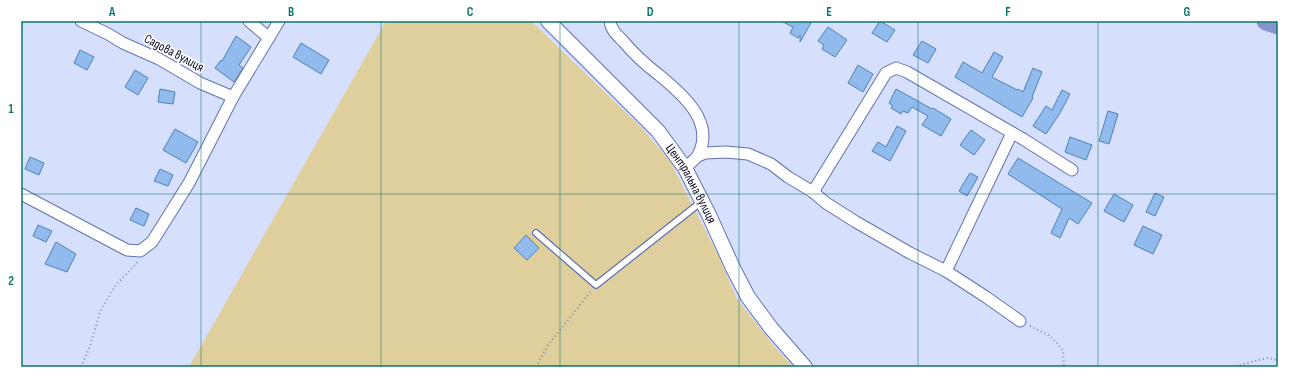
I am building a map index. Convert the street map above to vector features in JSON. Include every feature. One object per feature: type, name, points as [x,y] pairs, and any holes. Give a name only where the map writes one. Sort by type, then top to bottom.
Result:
[{"type":"street","name":"Садова вулиця","points":[[81,21],[123,43],[159,59],[200,83],[233,97]]},
{"type":"street","points":[[250,21],[269,38]]},
{"type":"street","points":[[21,194],[127,250],[140,250],[152,242],[189,183],[233,97],[279,21]]},
{"type":"street","name":"Центральна вулиця","points":[[548,21],[658,131],[685,168],[748,297],[771,328],[805,367]]},
{"type":"street","points":[[610,21],[611,28],[628,47],[675,87],[696,112],[702,125],[703,140],[698,156]]},
{"type":"street","points":[[813,192],[886,73],[896,68],[907,72],[1072,170]]},
{"type":"street","points":[[946,272],[1012,133]]},
{"type":"street","points":[[685,168],[698,156],[705,153],[726,152],[748,154],[771,164],[856,222],[946,272],[986,297],[1020,321]]},
{"type":"lane","points":[[536,233],[596,285],[702,202]]},
{"type":"path","points":[[81,367],[90,346],[100,312],[114,287],[137,263],[140,250]]},
{"type":"path","points":[[536,367],[548,345],[596,285]]},
{"type":"path","points":[[1020,321],[1050,336],[1063,350],[1064,367]]},
{"type":"path","points":[[1232,367],[1267,358],[1278,360]]},
{"type":"shaded area","points":[[386,21],[531,21],[641,127],[670,161],[719,257],[737,299],[774,346],[793,367],[189,367]]},
{"type":"building","points":[[781,21],[812,21],[800,42],[800,35],[798,38],[790,33],[793,27]]},
{"type":"building","points":[[880,21],[895,30],[887,42],[872,33]]},
{"type":"building","points":[[828,27],[847,40],[835,57],[822,49],[824,45],[818,41]]},
{"type":"building","points":[[236,36],[251,47],[239,65],[243,68],[234,82],[215,68],[221,60],[222,61]]},
{"type":"building","points":[[922,41],[936,49],[928,63],[913,55]]},
{"type":"building","points":[[301,43],[329,60],[321,74],[293,57]]},
{"type":"building","points":[[80,50],[94,57],[87,70],[74,63]]},
{"type":"building","points":[[994,52],[1003,57],[992,77],[1017,90],[1018,89],[1023,92],[1033,68],[1042,72],[1032,97],[1033,98],[1022,117],[955,77],[963,62],[982,73]]},
{"type":"building","points":[[858,65],[873,74],[863,92],[848,83]]},
{"type":"building","points":[[135,70],[148,78],[138,95],[125,87]]},
{"type":"building","points":[[160,89],[175,92],[173,104],[158,102]]},
{"type":"building","points":[[896,89],[951,119],[941,136],[922,125],[928,116],[912,107],[908,113],[903,111],[901,114],[891,108],[893,106],[889,103]]},
{"type":"building","points":[[1062,90],[1070,94],[1060,113],[1046,134],[1033,126],[1046,106],[1052,110]]},
{"type":"building","points":[[1108,111],[1118,114],[1109,144],[1099,141]]},
{"type":"building","points":[[897,126],[906,131],[890,161],[872,151],[878,142],[886,147]]},
{"type":"building","points":[[175,129],[198,142],[186,163],[163,150]]},
{"type":"building","points":[[971,130],[985,140],[974,155],[960,145]]},
{"type":"building","points":[[1070,137],[1092,145],[1086,160],[1065,152]]},
{"type":"building","points":[[30,157],[44,163],[39,175],[25,169]]},
{"type":"building","points":[[1018,158],[1092,203],[1078,224],[1069,218],[1060,238],[1051,233],[1062,209],[1008,174]]},
{"type":"building","points":[[160,169],[173,175],[168,186],[154,181]]},
{"type":"building","points":[[970,173],[978,177],[967,196],[959,191]]},
{"type":"building","points":[[1155,193],[1164,197],[1155,216],[1146,212]]},
{"type":"building","points":[[1114,194],[1133,205],[1124,222],[1104,211]]},
{"type":"building","points":[[136,208],[149,214],[144,226],[130,220]]},
{"type":"building","points":[[38,225],[52,231],[46,242],[33,236]]},
{"type":"building","points":[[1143,226],[1162,235],[1153,254],[1134,245]]},
{"type":"building","points":[[526,235],[539,248],[527,260],[514,248]]},
{"type":"building","points":[[56,242],[76,254],[67,272],[45,264]]},
{"type":"waterway","points":[[1266,21],[1278,25]]}]
